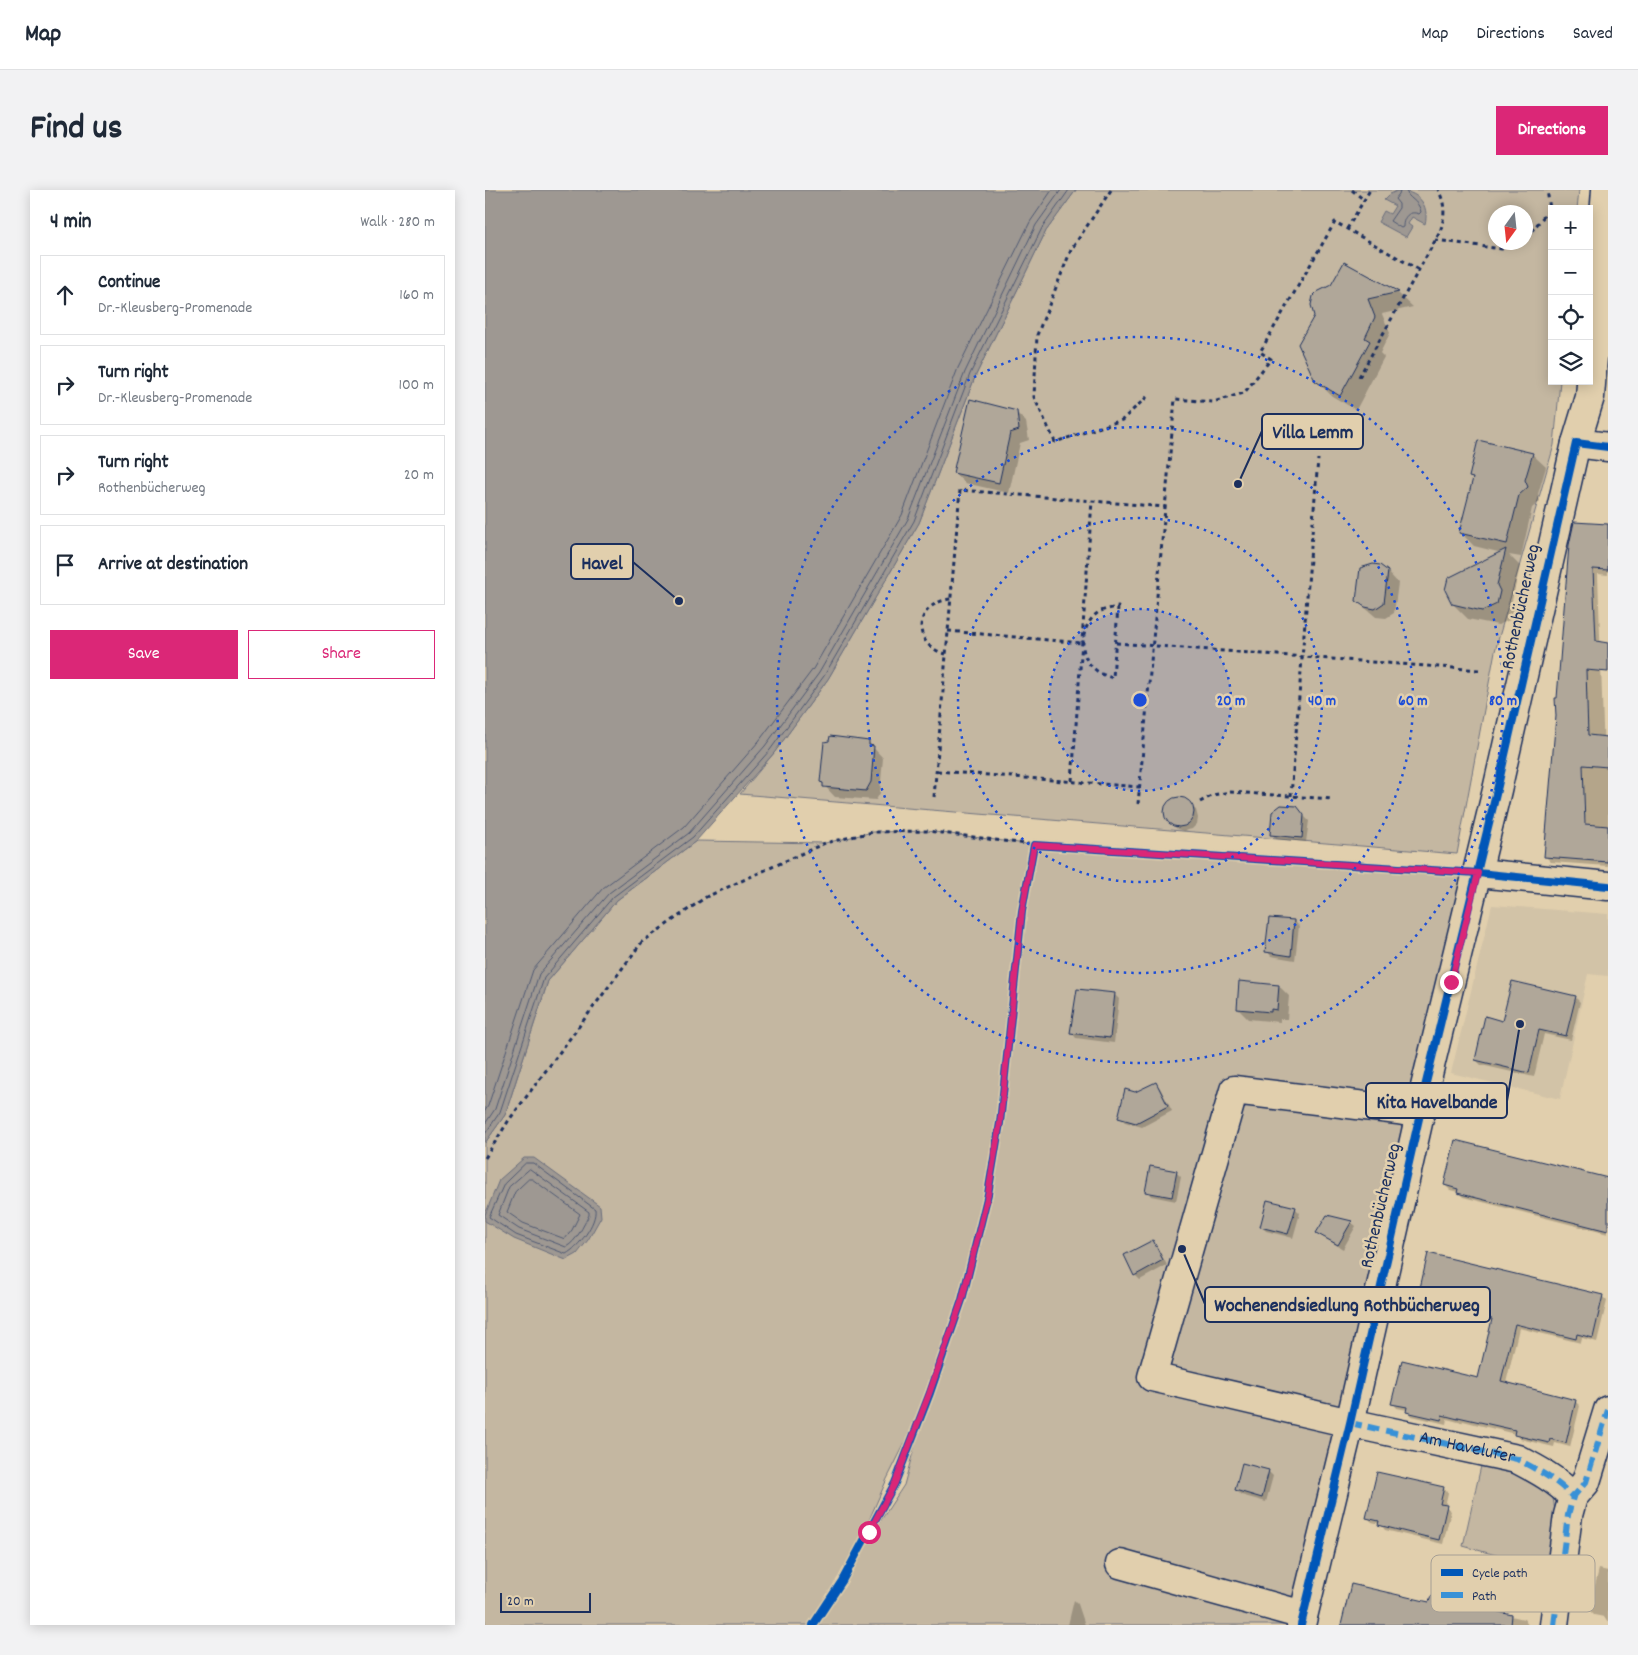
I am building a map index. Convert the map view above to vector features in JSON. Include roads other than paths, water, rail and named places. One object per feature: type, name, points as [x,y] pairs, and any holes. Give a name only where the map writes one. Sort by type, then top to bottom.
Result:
[{"type":"street","name":"Rothenbücherweg","points":[[1302,1620],[1350,1423],[1424,1091],[1478,873],[1576,443],[1590,397],[1606,190]]},
{"type":"street","points":[[1576,443],[1608,448]]},
{"type":"street","points":[[1478,873],[1608,886]]},
{"type":"street","points":[[1350,1423],[1152,1377],[1234,1090],[1420,1114]]},
{"type":"street","points":[[1563,1555],[1573,1497],[1586,1482],[1608,1410]]},
{"type":"street","name":"Am Havelufer","points":[[1350,1423],[1517,1459],[1563,1486],[1573,1497]]},
{"type":"street","points":[[1120,1564],[1302,1620]]},
{"type":"street","points":[[1553,1625],[1555,1612]]},
{"type":"water","points":[[485,190],[1076,190],[1046,231],[975,377],[919,523],[828,679],[774,753],[696,841],[617,900],[548,981],[505,1115],[485,1143]]},
{"type":"water","points":[[1404,191],[1416,196],[1426,210],[1425,224],[1412,217],[1408,224],[1412,227],[1406,237],[1378,222],[1384,211],[1390,214],[1395,206],[1384,200],[1390,194]]},
{"type":"water","points":[[524,1158],[534,1158],[600,1206],[601,1217],[588,1240],[577,1254],[566,1260],[514,1239],[485,1221],[485,1215],[499,1180]]},
{"type":"place","name":"Villa Lemm","points":[[1238,484]]},
{"type":"place","name":"Havel","points":[[679,601]]},
{"type":"place","name":"Kita Havelbande","points":[[1520,1024]]},
{"type":"place","name":"Wochenendsiedlung Rothbücherweg","points":[[1182,1249]]}]
